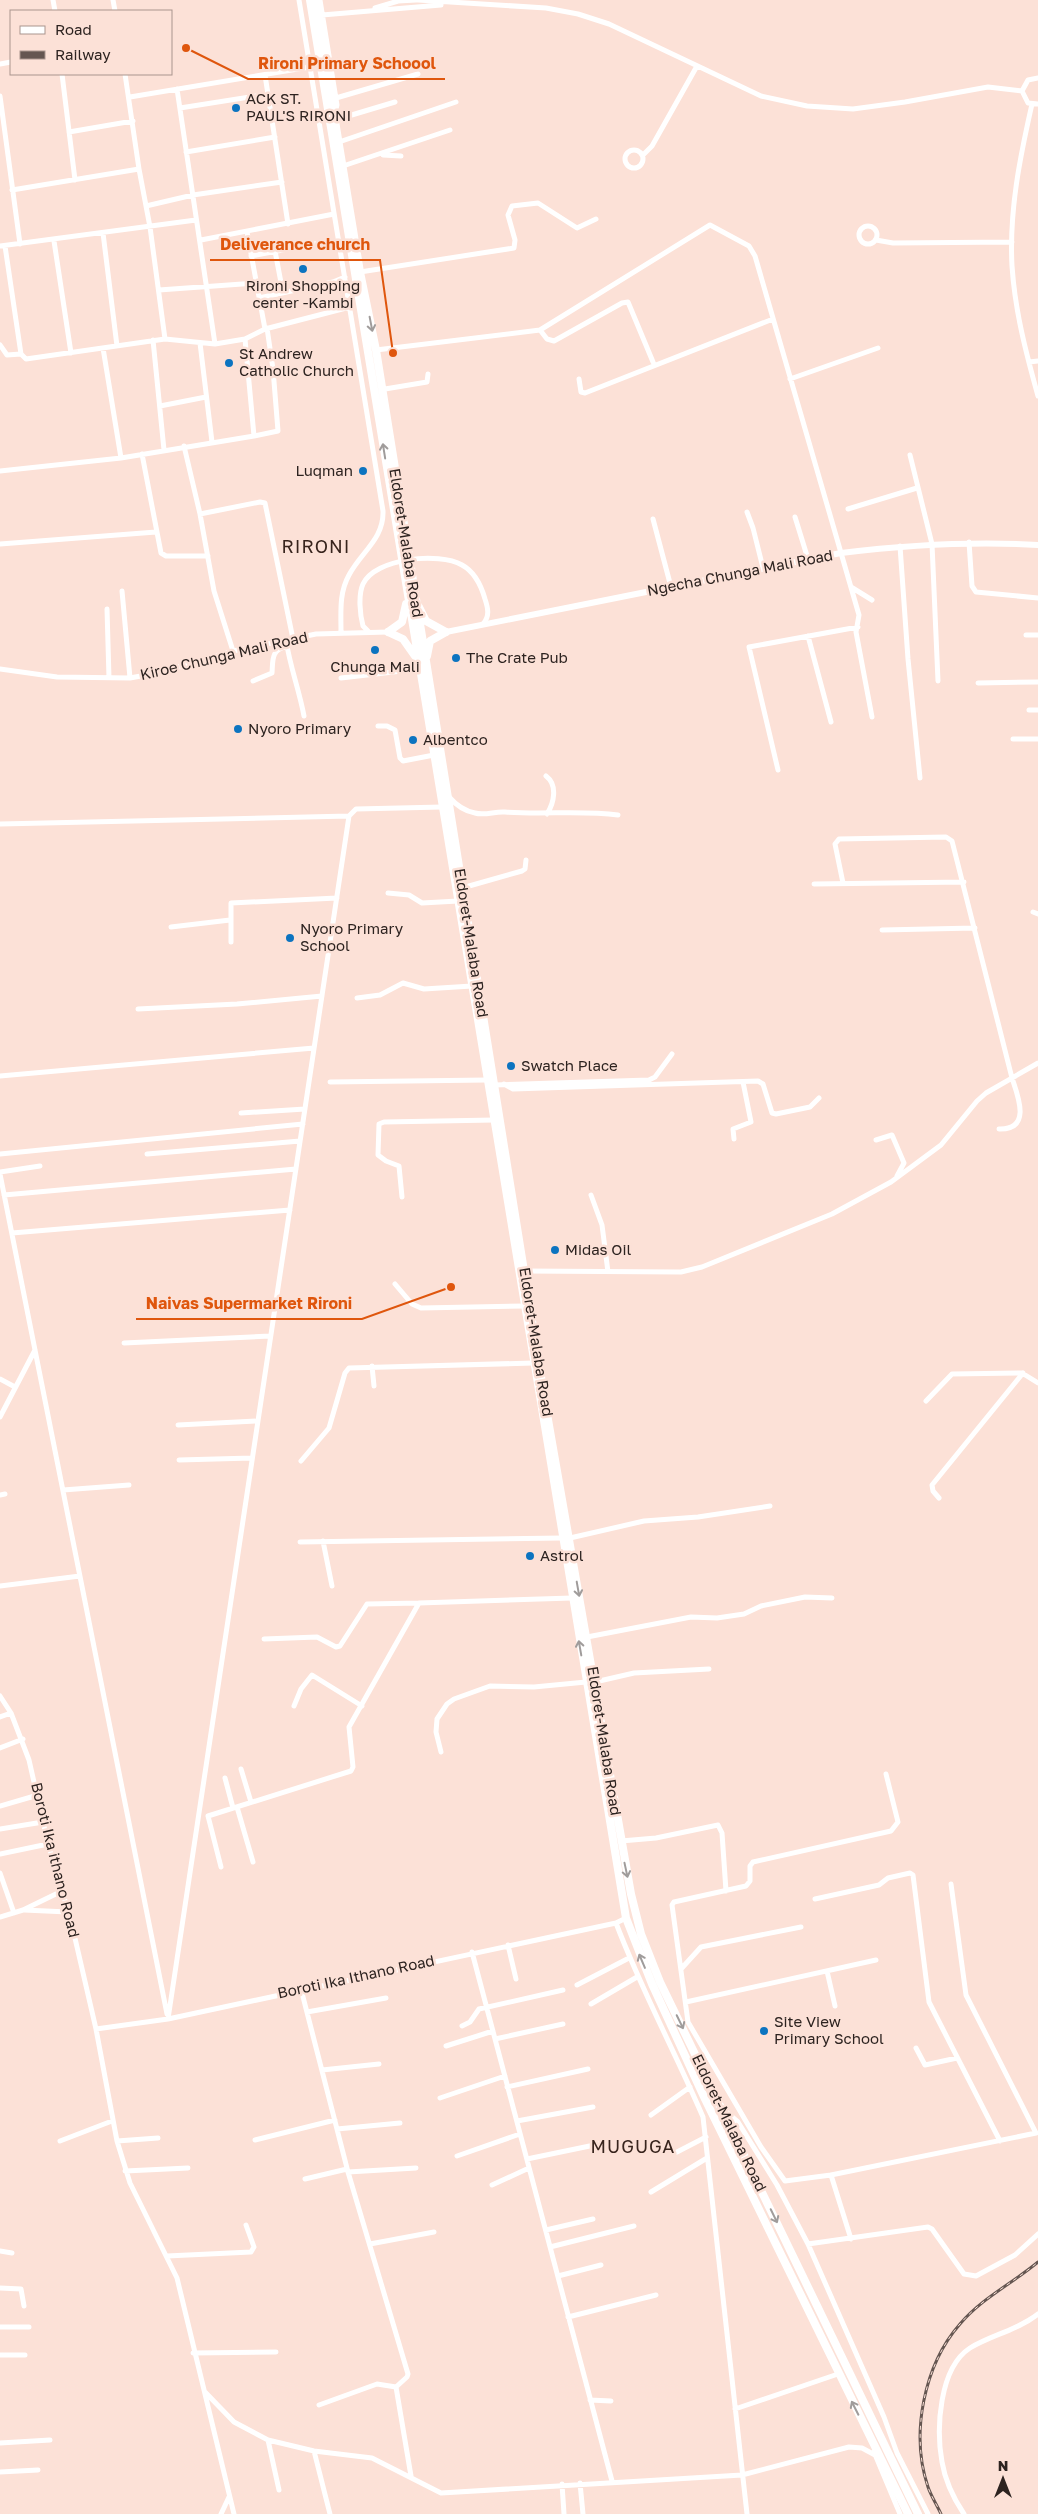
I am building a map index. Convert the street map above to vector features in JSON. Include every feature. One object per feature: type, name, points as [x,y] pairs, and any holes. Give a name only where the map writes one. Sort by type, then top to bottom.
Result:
[{"type":"highway","name":"Eldoret-Malaba Road","points":[[310,0],[404,550]]},
{"type":"highway","name":"Eldoret-Malaba Road","points":[[315,0],[360,272],[378,350],[407,574],[428,677],[462,888],[494,1120],[524,1306],[566,1538],[587,1637],[620,1841],[631,1894],[650,1958],[918,2514]]},
{"type":"highway","name":"Eldoret-Malaba Road","points":[[410,590],[419,667],[472,986],[524,1271],[566,1538],[572,1598],[626,1918],[652,1984],[705,2099],[908,2514]]},
{"type":"highway","points":[[410,590],[426,621],[446,632]]},
{"type":"highway","points":[[410,590],[405,617],[399,625],[388,632],[408,643],[419,667]]},
{"type":"highway","points":[[428,677],[428,647],[434,637],[446,632]]},
{"type":"main road","name":"Ngecha Chunga Mali Road","points":[[446,632],[841,553],[900,546],[969,542],[1038,545]]},
{"type":"street","points":[[299,0],[383,522],[380,531],[356,564],[343,590],[340,603],[341,632]]},
{"type":"street","name":"Eldoret-Malaba Road","points":[[320,0],[336,98],[335,118]]},
{"type":"street","points":[[370,9],[398,1],[417,0],[449,4]]},
{"type":"street","points":[[322,15],[370,9],[419,8],[449,4],[480,3],[546,8],[578,14],[610,24],[762,96],[781,102],[830,109],[877,106],[988,87],[1022,91]]},
{"type":"street","points":[[643,155],[652,146],[697,66]]},
{"type":"street","points":[[130,97],[310,67]]},
{"type":"street","points":[[336,98],[418,74]]},
{"type":"street","points":[[62,75],[75,180]]},
{"type":"street","points":[[125,75],[130,97],[138,169],[150,227],[165,339]]},
{"type":"street","points":[[266,75],[288,224]]},
{"type":"street","points":[[1038,78],[1028,80],[1022,91],[1024,100],[1035,104],[1020,157],[1012,242],[1018,314],[1038,396]]},
{"type":"street","points":[[177,89],[215,344]]},
{"type":"street","points":[[180,108],[269,94]]},
{"type":"street","points":[[0,96],[20,244]]},
{"type":"street","points":[[335,118],[395,102]]},
{"type":"street","points":[[339,142],[456,102]]},
{"type":"street","points":[[69,132],[133,121]]},
{"type":"street","points":[[343,166],[450,130]]},
{"type":"street","points":[[186,152],[275,137]]},
{"type":"street","points":[[377,155],[401,156]]},
{"type":"street","points":[[12,190],[138,169]]},
{"type":"street","points":[[146,206],[193,194],[282,182]]},
{"type":"street","points":[[360,272],[514,248],[515,240],[508,215],[512,206],[538,203],[577,228],[596,219]]},
{"type":"street","points":[[201,240],[334,214]]},
{"type":"street","points":[[196,220],[2,246],[22,354],[26,359],[165,339],[215,344],[245,339],[266,328],[350,308]]},
{"type":"street","points":[[406,524],[378,350],[540,330],[712,225],[752,249],[860,618],[856,632],[872,717]]},
{"type":"street","points":[[0,471],[120,458],[278,431],[273,369],[247,232]]},
{"type":"street","points":[[103,233],[117,346]]},
{"type":"street","points":[[54,240],[71,353]]},
{"type":"street","points":[[876,240],[893,243],[1012,242]]},
{"type":"street","points":[[251,256],[330,241],[339,243]]},
{"type":"street","points":[[275,251],[283,293]]},
{"type":"street","points":[[259,298],[333,282],[344,276]]},
{"type":"street","points":[[159,290],[256,284]]},
{"type":"street","points":[[540,330],[547,339],[554,341],[622,303],[628,302],[653,362]]},
{"type":"street","points":[[579,379],[580,392],[585,393],[773,319]]},
{"type":"street","points":[[245,339],[254,436]]},
{"type":"street","points":[[153,340],[164,450]]},
{"type":"street","points":[[200,343],[212,442]]},
{"type":"street","points":[[0,345],[8,355],[22,354]]},
{"type":"street","points":[[103,348],[120,458]]},
{"type":"street","points":[[790,379],[878,348]]},
{"type":"street","points":[[1029,362],[1038,361]]},
{"type":"street","points":[[1033,378],[1038,372]]},
{"type":"street","points":[[385,388],[427,382],[428,374]]},
{"type":"street","points":[[160,406],[206,397]]},
{"type":"street","points":[[184,446],[200,514],[214,591],[233,651]]},
{"type":"street","points":[[142,454],[159,549],[163,555],[208,556]]},
{"type":"street","points":[[910,455],[932,544],[938,681]]},
{"type":"street","points":[[848,509],[917,488]]},
{"type":"street","points":[[200,514],[260,502],[265,503],[293,639]]},
{"type":"street","points":[[747,512],[763,568]]},
{"type":"street","points":[[794,517],[808,559]]},
{"type":"street","points":[[653,519],[671,587]]},
{"type":"street","points":[[0,544],[156,532]]},
{"type":"street","points":[[969,542],[972,586],[976,592],[1038,598]]},
{"type":"street","points":[[900,546],[908,659],[920,778]]},
{"type":"street","points":[[369,631],[363,626],[361,602],[362,588],[367,578],[380,567],[428,559],[452,560],[463,566],[475,577],[487,606],[488,615],[483,624]]},
{"type":"street","points":[[850,587],[872,600]]},
{"type":"street","points":[[122,591],[130,678]]},
{"type":"street","points":[[107,609],[109,678]]},
{"type":"street","points":[[778,770],[749,649],[751,646],[858,627]]},
{"type":"street","name":"Kiroe Chunga Mali Road","points":[[0,669],[57,678],[130,678],[157,673],[233,651],[286,643],[293,639],[341,632],[388,632]]},
{"type":"street","points":[[1026,635],[1038,635]]},
{"type":"street","points":[[808,636],[831,722]]},
{"type":"street","points":[[253,681],[260,676],[272,673],[274,652],[286,643],[291,674],[297,681],[304,716]]},
{"type":"street","points":[[340,678],[419,667]]},
{"type":"street","points":[[978,683],[1038,682]]},
{"type":"street","points":[[1029,710],[1038,710]]},
{"type":"street","points":[[378,726],[387,726],[395,730],[400,758],[403,761],[434,755]]},
{"type":"street","points":[[1013,739],[1038,739]]},
{"type":"street","points":[[546,776],[550,779],[553,788],[552,805],[547,814]]},
{"type":"street","points":[[446,795],[460,807],[479,814],[503,812],[527,815],[596,812],[618,815]]},
{"type":"street","points":[[168,2019],[349,816],[356,809],[442,807]]},
{"type":"street","points":[[0,824],[349,816]]},
{"type":"street","points":[[843,884],[835,844],[839,839],[946,837],[952,841],[1020,1104],[1020,1117],[1008,1128],[999,1129]]},
{"type":"street","points":[[462,888],[522,871],[526,866],[526,860]]},
{"type":"street","points":[[814,884],[964,882]]},
{"type":"street","points":[[388,893],[410,895],[422,903],[458,901]]},
{"type":"street","points":[[231,942],[231,902],[337,898]]},
{"type":"street","points":[[171,927],[230,920]]},
{"type":"street","points":[[882,930],[974,928]]},
{"type":"street","points":[[357,998],[380,995],[403,983],[424,989],[472,986]]},
{"type":"street","points":[[138,1009],[237,1004],[322,996]]},
{"type":"street","points":[[0,1076],[314,1048]]},
{"type":"street","points":[[330,1082],[490,1082],[504,1084],[649,1080],[655,1077],[672,1054]]},
{"type":"street","points":[[524,1271],[681,1272],[702,1268],[832,1214],[861,1200],[896,1179],[941,1145],[977,1101],[1038,1062]]},
{"type":"street","points":[[734,1139],[733,1129],[751,1123],[743,1082]]},
{"type":"street","points":[[504,1084],[513,1089],[762,1083],[772,1113],[776,1114],[810,1107],[820,1098]]},
{"type":"street","points":[[242,1113],[305,1109]]},
{"type":"street","points":[[402,1197],[399,1166],[386,1161],[378,1155],[380,1124],[384,1122],[494,1120]]},
{"type":"street","points":[[0,1154],[302,1124]]},
{"type":"street","points":[[876,1140],[892,1135],[904,1163],[896,1179]]},
{"type":"street","points":[[147,1154],[300,1141]]},
{"type":"street","points":[[40,1166],[0,1173],[168,2019]]},
{"type":"street","points":[[4,1195],[296,1169]]},
{"type":"street","points":[[591,1195],[600,1218],[608,1272]]},
{"type":"street","points":[[12,1233],[290,1210]]},
{"type":"street","points":[[395,1284],[412,1304],[421,1308],[524,1306]]},
{"type":"street","points":[[124,1343],[270,1336]]},
{"type":"street","points":[[0,1417],[35,1350]]},
{"type":"street","points":[[301,1460],[328,1428],[347,1369],[351,1366],[534,1363]]},
{"type":"street","points":[[372,1366],[374,1386]]},
{"type":"street","points":[[926,1401],[952,1374],[1023,1373],[1038,1383]]},
{"type":"street","points":[[939,1498],[933,1491],[932,1485],[1023,1373]]},
{"type":"street","points":[[0,1379],[15,1386]]},
{"type":"street","points":[[178,1425],[258,1422]]},
{"type":"street","points":[[179,1460],[252,1458]]},
{"type":"street","points":[[63,1490],[130,1485]]},
{"type":"street","points":[[300,1542],[566,1538],[644,1521],[698,1517],[770,1506]]},
{"type":"street","points":[[323,1541],[332,1586]]},
{"type":"street","points":[[0,1586],[80,1576]]},
{"type":"street","points":[[587,1637],[691,1618],[718,1618],[744,1614],[761,1606],[804,1597],[832,1598]]},
{"type":"street","points":[[264,1639],[317,1637],[340,1646],[367,1604],[572,1598]]},
{"type":"street","points":[[221,1867],[207,1818],[235,1807],[351,1771],[353,1767],[349,1730],[419,1603]]},
{"type":"street","points":[[595,1682],[634,1673],[709,1669]]},
{"type":"street","points":[[294,1706],[301,1689],[312,1675],[362,1706]]},
{"type":"street","points":[[441,1752],[436,1732],[437,1719],[447,1704],[454,1699],[490,1686],[534,1687],[586,1682]]},
{"type":"street","name":"Boroti Ika ithano Road","points":[[0,1696],[12,1713],[23,1739],[96,2029],[117,2141],[126,2170],[177,2278],[193,2353],[204,2389],[234,2514]]},
{"type":"street","points":[[0,1717],[12,1713]]},
{"type":"street","points":[[0,1748],[23,1739]]},
{"type":"street","points":[[241,1769],[251,1802]]},
{"type":"street","points":[[886,1774],[898,1822],[891,1831],[753,1862],[750,1866],[748,1885],[672,1903],[688,2022],[761,2147],[784,2180],[831,2175],[1036,2132],[966,1994],[951,1884]]},
{"type":"street","points":[[225,1778],[253,1862]]},
{"type":"street","points":[[0,1806],[38,1795]]},
{"type":"street","points":[[0,1829],[43,1822]]},
{"type":"street","points":[[620,1841],[656,1838],[718,1825],[722,1833],[726,1890]]},
{"type":"street","points":[[0,1854],[48,1844]]},
{"type":"street","points":[[0,1873],[14,1913]]},
{"type":"street","points":[[815,1899],[878,1886],[888,1878],[910,1873],[913,1875],[928,2000],[1000,2141]]},
{"type":"street","points":[[0,1917],[23,1910],[62,1890]]},
{"type":"street","points":[[23,1910],[68,1912]]},
{"type":"street","name":"Boroti Ika Ithano Road","points":[[96,2029],[168,2019],[472,1952],[616,1923],[626,1918]]},
{"type":"street","points":[[616,1923],[637,1978],[703,2117],[747,2514]]},
{"type":"street","points":[[681,1969],[702,1947],[800,1927]]},
{"type":"street","points":[[508,1945],[516,1979]]},
{"type":"street","points":[[472,1952],[612,2481]]},
{"type":"street","points":[[577,1985],[629,1958]]},
{"type":"street","points":[[686,2002],[876,1960]]},
{"type":"street","points":[[827,1971],[835,2006]]},
{"type":"street","points":[[591,2004],[637,1978]]},
{"type":"street","points":[[301,1989],[348,2170],[408,2374],[408,2378],[396,2387],[377,2384],[319,2406]]},
{"type":"street","points":[[462,2026],[470,2022],[479,2009],[563,1990]]},
{"type":"street","points":[[308,2012],[386,1998]]},
{"type":"street","points":[[495,2039],[563,2024]]},
{"type":"street","points":[[446,2046],[493,2031]]},
{"type":"street","points":[[916,2048],[925,2066],[957,2058]]},
{"type":"street","points":[[322,2070],[379,2064]]},
{"type":"street","points":[[508,2087],[588,2069]]},
{"type":"street","points":[[440,2098],[504,2076]]},
{"type":"street","points":[[651,2115],[690,2087]]},
{"type":"street","points":[[517,2121],[593,2107]]},
{"type":"street","points":[[722,2108],[738,2122],[777,2184],[808,2244],[884,2417],[897,2453],[928,2514]]},
{"type":"street","points":[[255,2140],[335,2120]]},
{"type":"street","points":[[60,2141],[112,2122]]},
{"type":"street","points":[[337,2129],[400,2123]]},
{"type":"street","points":[[456,2156],[520,2134]]},
{"type":"street","points":[[677,2152],[706,2137]]},
{"type":"street","points":[[117,2141],[158,2138]]},
{"type":"street","points":[[526,2159],[609,2142]]},
{"type":"street","points":[[651,2192],[708,2158]]},
{"type":"street","points":[[126,2170],[188,2168]]},
{"type":"street","points":[[305,2179],[348,2170],[416,2168]]},
{"type":"street","points":[[492,2185],[529,2168]]},
{"type":"street","points":[[831,2175],[852,2239]]},
{"type":"street","points":[[546,2230],[593,2219]]},
{"type":"street","points":[[168,2256],[251,2252],[254,2247],[246,2225]]},
{"type":"street","points":[[550,2247],[634,2226]]},
{"type":"street","points":[[808,2244],[928,2227],[932,2229],[964,2274],[976,2276],[1015,2255],[1038,2234]]},
{"type":"street","points":[[370,2244],[434,2232]]},
{"type":"street","points":[[0,2251],[12,2253]]},
{"type":"street","points":[[558,2276],[601,2266]]},
{"type":"street","points":[[0,2288],[21,2289],[24,2306]]},
{"type":"street","points":[[568,2316],[656,2295]]},
{"type":"street","points":[[964,2514],[949,2484],[942,2463],[940,2436],[945,2388],[955,2364],[965,2352],[1038,2314]]},
{"type":"street","points":[[0,2327],[29,2327]]},
{"type":"street","points":[[193,2353],[276,2352]]},
{"type":"street","points":[[0,2355],[25,2355]]},
{"type":"street","points":[[735,2409],[838,2374]]},
{"type":"street","points":[[396,2387],[411,2476]]},
{"type":"street","points":[[204,2389],[213,2402],[234,2422],[268,2440],[314,2451],[372,2458],[411,2476],[430,2489],[441,2492],[742,2475],[849,2447],[862,2448],[875,2455]]},
{"type":"street","points":[[590,2400],[611,2401]]},
{"type":"street","points":[[866,2430],[900,2514]]},
{"type":"street","points":[[0,2443],[50,2440]]},
{"type":"street","points":[[268,2440],[279,2490]]},
{"type":"street","points":[[314,2451],[330,2514]]},
{"type":"street","points":[[0,2472],[38,2470]]},
{"type":"street","points":[[580,2483],[583,2514]]},
{"type":"street","points":[[562,2484],[564,2514]]},
{"type":"street","points":[[221,2514],[229,2496]]},
{"type":"railway","points":[[941,2514],[928,2487],[920,2445],[924,2401],[937,2359],[960,2324],[978,2306],[1038,2262]]},
{"type":"place","name":"Rironi Primary Schoool","points":[[186,48]]},
{"type":"place","name":"ACK ST. PAUL'S RIRONI","points":[[236,108]]},
{"type":"place","name":"Rironi Shopping center -Kambi","points":[[303,269]]},
{"type":"place","name":"Deliverance church","points":[[393,353]]},
{"type":"place","name":"St Andrew Catholic Church","points":[[229,363]]},
{"type":"place","name":"Luqman","points":[[363,471]]},
{"type":"place","name":"Chunga Mali","points":[[375,650]]},
{"type":"place","name":"The Crate Pub","points":[[456,658]]},
{"type":"place","name":"Nyoro Primary","points":[[238,729]]},
{"type":"place","name":"Albentco","points":[[413,740]]},
{"type":"place","name":"Nyoro Primary School","points":[[290,938]]},
{"type":"place","name":"Swatch Place","points":[[511,1066]]},
{"type":"place","name":"Midas Oil","points":[[555,1250]]},
{"type":"place","name":"Naivas Supermarket Rironi","points":[[451,1287]]},
{"type":"place","name":"Astrol","points":[[530,1556]]},
{"type":"place","name":"Site View Primary School","points":[[764,2031]]},
{"type":"district","name":"RIRONI","points":[[316,547]]},
{"type":"district","name":"MUGUGA","points":[[633,2147]]}]
